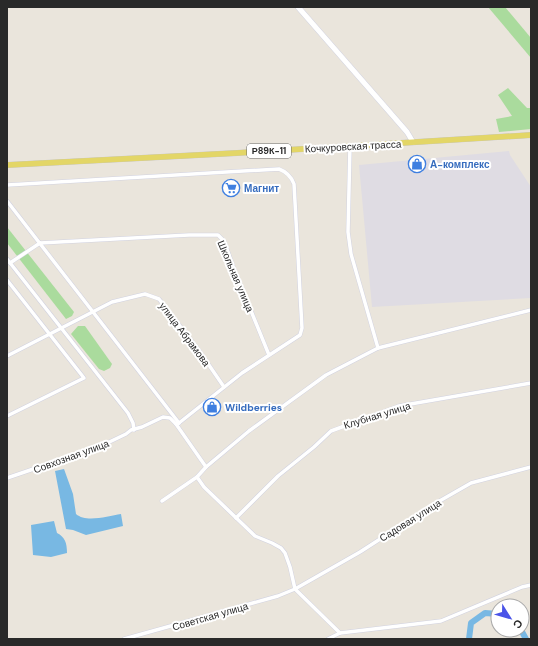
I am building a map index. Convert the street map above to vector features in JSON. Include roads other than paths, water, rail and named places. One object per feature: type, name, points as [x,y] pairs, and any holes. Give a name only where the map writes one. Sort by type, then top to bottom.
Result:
[{"type":"main road","name":"Кочкуровская трасса","points":[[7,165],[531,135]]},
{"type":"street","points":[[298,7],[407,132],[413,142]]},
{"type":"street","points":[[350,146],[348,232],[351,254],[378,348]]},
{"type":"street","points":[[7,185],[279,169],[291,176],[294,184],[302,328],[300,335],[224,387],[177,424]]},
{"type":"street","points":[[7,201],[94,312],[177,424],[206,467]]},
{"type":"street","name":"Школьная улица","points":[[40,243],[218,234],[224,241],[269,355]]},
{"type":"street","points":[[10,263],[40,243]]},
{"type":"street","points":[[7,259],[128,413],[133,423],[134,430]]},
{"type":"street","points":[[7,280],[84,378],[7,416]]},
{"type":"street","name":"улица Абрамова","points":[[7,356],[112,302],[145,294],[159,299],[200,352],[224,387]]},
{"type":"street","points":[[162,501],[197,476],[248,431],[312,384],[378,348],[531,310]]},
{"type":"street","name":"Клубная улица","points":[[236,518],[278,476],[314,447],[331,430],[399,406],[531,383]]},
{"type":"street","name":"Совхозная улица","points":[[7,478],[101,446],[163,417],[170,418],[177,424]]},
{"type":"street","name":"Садовая улица","points":[[295,589],[360,552],[436,503],[471,483],[531,467]]},
{"type":"street","points":[[197,476],[204,487],[256,536],[282,548],[290,566],[295,589],[340,634]]},
{"type":"street","points":[[328,639],[340,634],[442,621],[531,584]]},
{"type":"street","name":"Советская улица","points":[[124,639],[278,596],[295,589]]},
{"type":"water","points":[[64,469],[73,494],[76,514],[80,517],[91,518],[121,514],[123,526],[86,535],[66,529],[55,471]]},
{"type":"water","points":[[54,521],[57,533],[62,536],[65,541],[67,553],[51,557],[33,555],[31,525]]},
{"type":"waterway","points":[[469,639],[471,623],[485,613],[490,613]]},
{"type":"place","name":"А-комплекс","points":[[417,164]]},
{"type":"place","name":"Магнит","points":[[231,188]]},
{"type":"place","name":"Wildberries","points":[[212,407]]}]
